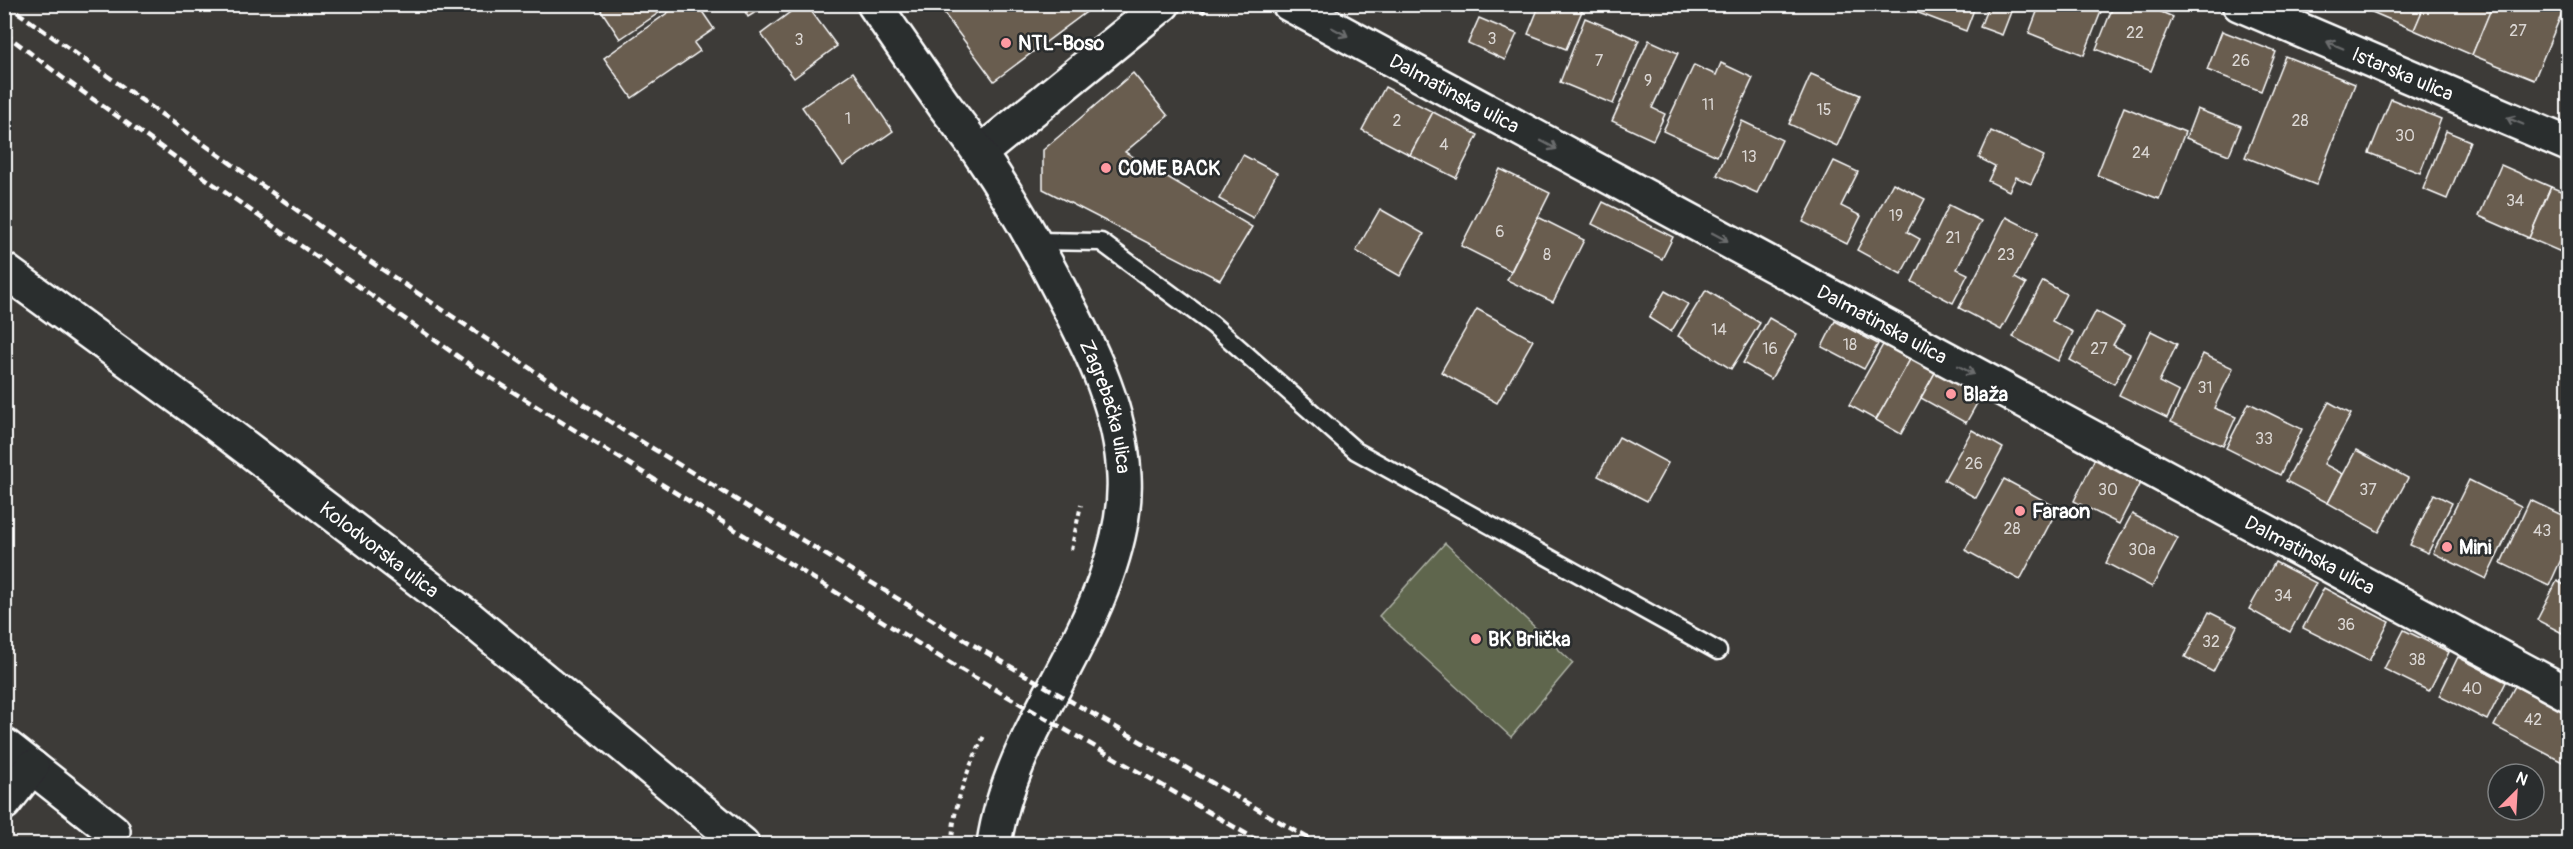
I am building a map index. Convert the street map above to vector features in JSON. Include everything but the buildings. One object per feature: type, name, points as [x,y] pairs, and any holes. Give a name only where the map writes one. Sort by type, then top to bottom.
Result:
[{"type":"street","name":"Zagrebačka ulica","points":[[874,4],[980,153],[1034,241],[1087,340],[1109,391],[1119,434],[1124,477],[1121,520],[1112,560],[1099,596],[1022,751],[998,817],[994,844]]},
{"type":"street","points":[[980,153],[1162,4]]},
{"type":"street","name":"Dalmatinska ulica","points":[[1288,4],[2568,694]]},
{"type":"street","name":"Istarska ulica","points":[[2239,4],[2568,144]]},
{"type":"street","name":"Kolodvorska ulica","points":[[4,270],[215,424],[468,617],[742,844]]},
{"type":"street","points":[[4,745],[113,831]]},
{"type":"street","points":[[4,803],[32,767]]},
{"type":"lane","points":[[1034,241],[1101,242],[1214,325],[1356,451],[1718,651]]},
{"type":"path","points":[[1196,18],[1212,4]]},
{"type":"path","points":[[1069,558],[1082,496]]},
{"type":"path","points":[[952,844],[953,818],[969,765],[985,734]]},
{"type":"green space","name":"BK Brlička","points":[[1445,543],[1573,663],[1511,737],[1379,616]]},
{"type":"railway","points":[[6,4],[353,250],[621,429],[970,643],[1318,844]]},
{"type":"railway","points":[[4,33],[63,78],[473,367],[953,665],[1264,844]]},
{"type":"place","name":"NTL-Boso","points":[[1006,43]]},
{"type":"place","name":"COME BACK","points":[[1106,168]]},
{"type":"place","name":"Blaža","points":[[1951,394]]},
{"type":"place","name":"Faraon","points":[[2020,511]]},
{"type":"place","name":"Mini","points":[[2447,547]]},
{"type":"place","name":"BK Brlička","points":[[1476,639]]}]
